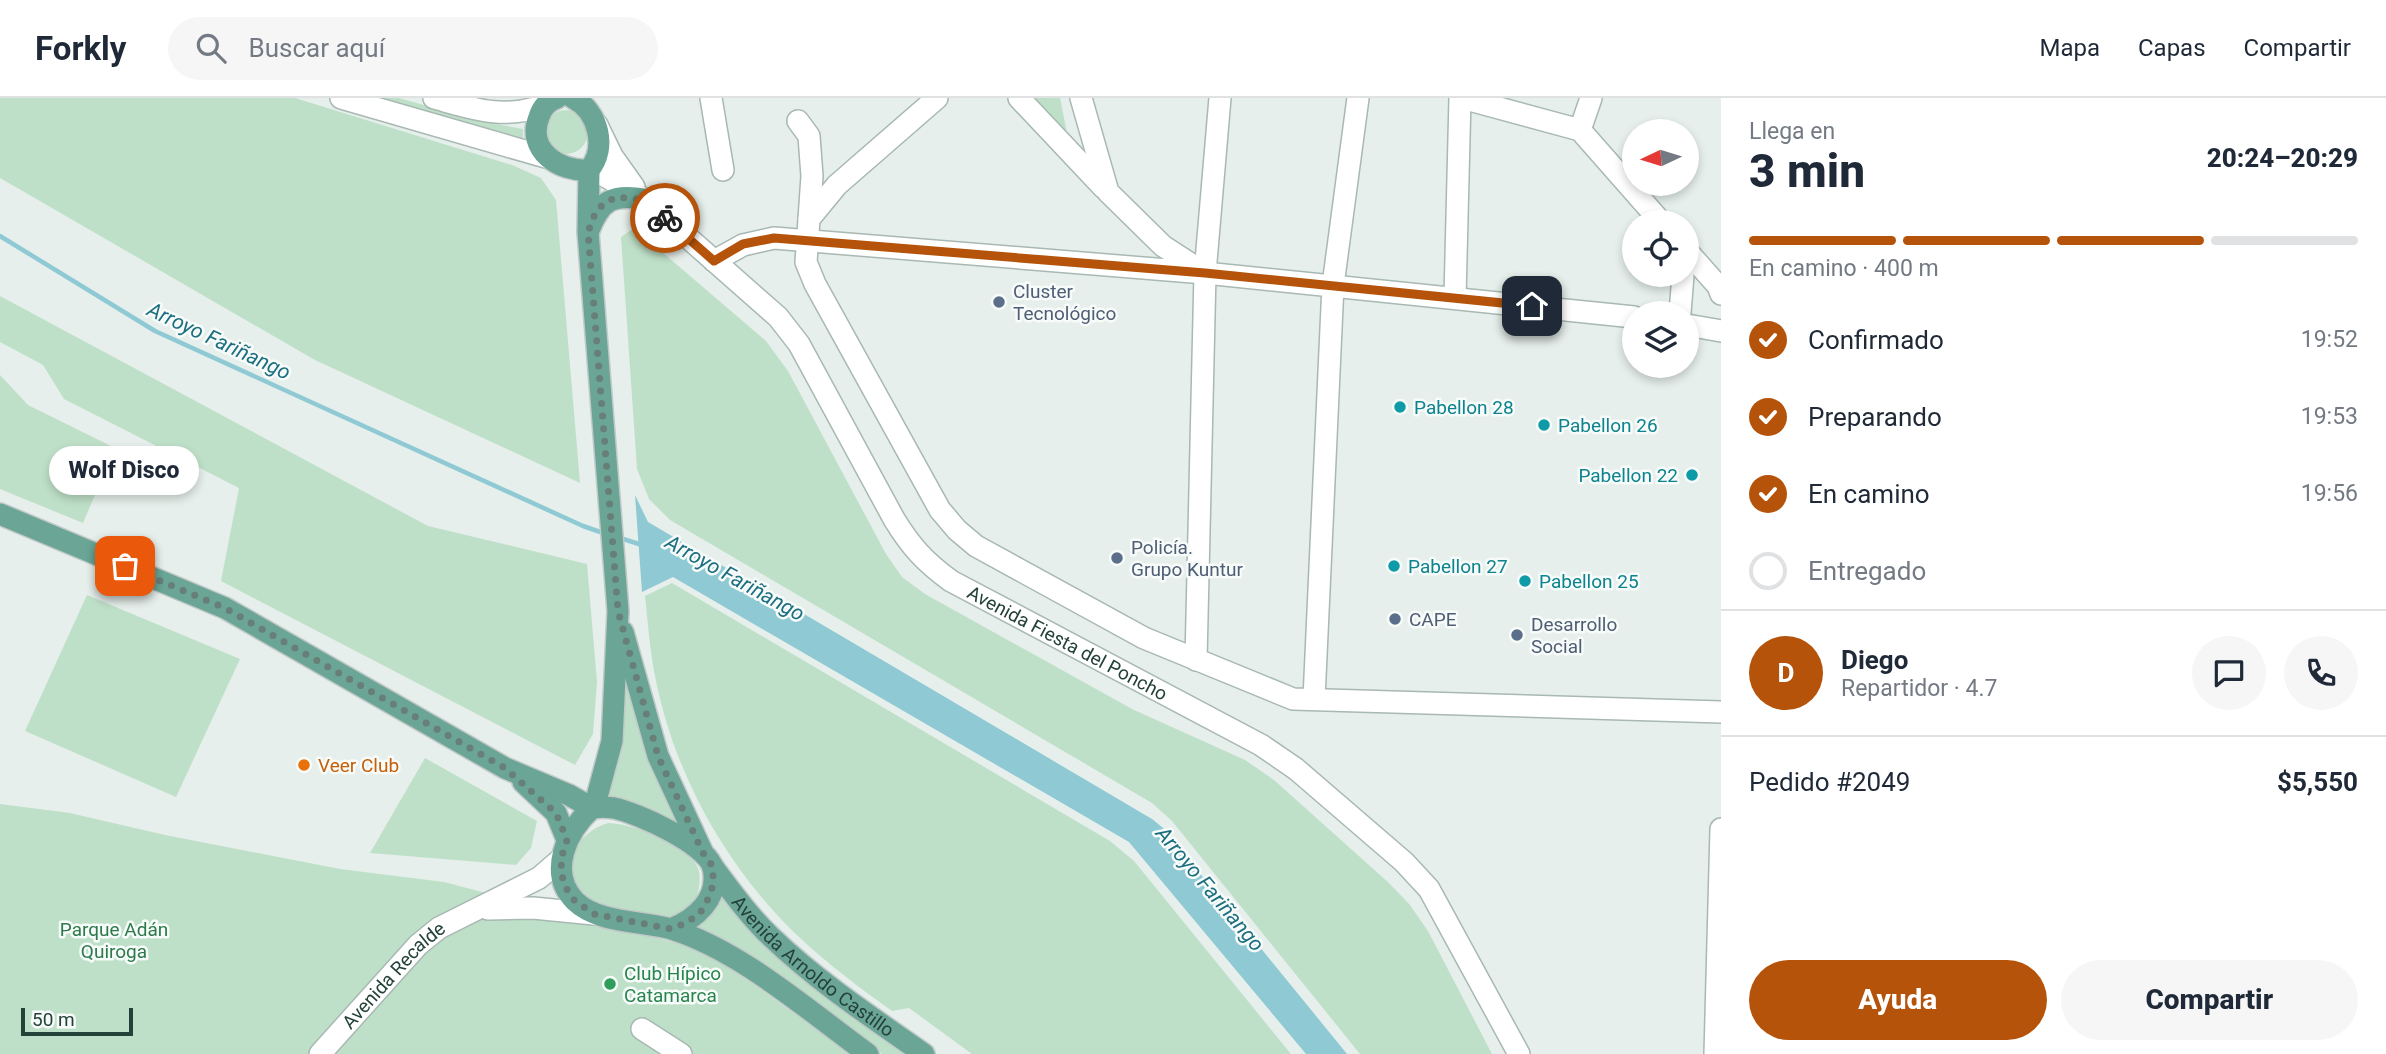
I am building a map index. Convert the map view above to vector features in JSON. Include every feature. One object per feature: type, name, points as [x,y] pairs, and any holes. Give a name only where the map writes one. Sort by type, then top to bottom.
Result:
[{"type":"main road","points":[[564,850],[578,823],[593,808],[612,741],[618,611],[588,232],[590,169],[598,152],[594,98]]},
{"type":"main road","points":[[588,232],[573,188],[554,162],[541,150],[536,124],[556,100],[581,102],[596,123]]},
{"type":"main road","points":[[554,162],[578,171],[590,169]]},
{"type":"main road","points":[[588,232],[596,211],[606,202],[618,197],[644,200]]},
{"type":"main road","points":[[0,514],[225,608],[505,768],[593,808],[614,808],[640,817],[673,833],[708,860]]},
{"type":"main road","points":[[505,768],[556,813],[564,850],[562,876],[574,900],[594,914],[671,929],[700,913],[713,885],[708,860],[658,756],[618,611]]},
{"type":"main road","name":"Avenida Arnoldo Castillo","points":[[708,860],[770,936],[838,995],[924,1054]]},
{"type":"main road","name":"Avenida Arnoldo Castillo","points":[[671,929],[729,955],[868,1054]]},
{"type":"street","points":[[341,98],[554,162]]},
{"type":"street","points":[[434,98],[481,111],[500,113],[530,110],[556,100]]},
{"type":"street","points":[[711,98],[723,170]]},
{"type":"street","points":[[809,230],[836,185],[937,98]]},
{"type":"street","points":[[1019,98],[1163,246],[1205,273]]},
{"type":"street","points":[[1081,98],[1108,192]]},
{"type":"street","points":[[1196,660],[1205,273],[1220,98]]},
{"type":"street","points":[[1314,699],[1333,285],[1358,98]]},
{"type":"street","points":[[1455,297],[1461,98],[1580,130],[1650,210]]},
{"type":"street","points":[[1580,130],[1591,98]]},
{"type":"street","points":[[798,121],[809,136],[812,176],[806,262],[815,284],[940,510],[957,530],[976,546],[1144,638],[1293,699],[1721,712]]},
{"type":"street","name":"Avenida Fiesta del Poncho","points":[[596,123],[612,156],[644,200]]},
{"type":"street","name":"Avenida Fiesta del Poncho","points":[[590,169],[644,200],[778,317],[799,344],[909,544],[926,562],[951,581],[1261,745],[1296,769],[1404,862],[1429,889],[1519,1054]]},
{"type":"street","points":[[714,261],[743,244],[809,230],[1622,316]]},
{"type":"street","points":[[1699,265],[1718,286],[1721,294]]},
{"type":"street","points":[[1699,327],[1721,331]]},
{"type":"street","points":[[1715,1054],[1721,829]]},
{"type":"street","name":"Avenida Recalde","points":[[320,1054],[418,945],[439,928],[539,878],[564,850]]},
{"type":"street","name":"Avenida Recalde","points":[[479,909],[533,908],[594,914]]},
{"type":"street","points":[[642,1029],[681,1054]]},
{"type":"green space","points":[[0,98],[295,98],[512,165],[541,178],[556,200],[580,483],[315,360],[0,178]]},
{"type":"green space","points":[[369,98],[399,98],[480,121],[523,129],[523,140]]},
{"type":"green space","points":[[1031,98],[1060,98],[1067,133]]},
{"type":"green space","points":[[566,110],[581,117],[588,132],[581,147],[566,154],[551,147],[544,132],[551,117]]},
{"type":"green space","points":[[634,228],[766,341],[788,371],[886,554],[902,577],[925,594],[1132,709],[1245,760],[1274,780],[1410,905],[1428,931],[1492,1054],[1360,1054],[1172,821],[1152,803],[670,520],[649,499],[637,469],[621,237]]},
{"type":"green space","points":[[0,296],[428,526],[587,564],[597,682],[593,734],[575,765],[221,581],[239,488],[64,399],[43,365],[0,342]]},
{"type":"green space","points":[[0,375],[28,405],[115,448],[83,523],[0,489]]},
{"type":"green space","points":[[672,583],[1110,841],[1134,861],[1291,1054],[972,1054],[909,1008],[892,1011],[856,985],[800,938],[750,883],[708,820],[691,787],[665,717],[656,681],[645,596]]},
{"type":"green space","points":[[87,595],[240,659],[176,797],[25,731]]},
{"type":"green space","points":[[624,676],[649,758],[678,826],[605,797],[620,738]]},
{"type":"green space","points":[[425,758],[537,821],[531,848],[516,865],[370,853]]},
{"type":"green space","name":"Parque Adán Quiroga","points":[[0,804],[70,813],[165,835],[340,869],[444,882],[699,949],[759,988],[850,1054],[0,1054]]},
{"type":"green space","points":[[608,823],[657,836],[691,858],[697,866],[700,879],[697,896],[691,906],[678,915],[657,918],[614,910],[581,894],[575,883],[572,866],[575,849],[585,836]]},
{"type":"green space","points":[[722,893],[788,967],[835,1005],[904,1054],[882,1054],[777,976],[700,930],[699,926],[708,919]]},
{"type":"water","points":[[635,495],[648,522],[1152,819],[1163,828],[1347,1054],[1306,1054],[1129,842],[673,577],[642,592]]},
{"type":"waterway","name":"Arroyo Fariñango","points":[[0,236],[155,331],[583,526],[606,534]]},
{"type":"waterway","name":"Arroyo Fariñango","points":[[617,537],[642,545]]},
{"type":"way so far","points":[[125,566],[225,608],[505,768],[549,805],[561,821],[567,840],[561,859],[562,876],[574,900],[584,908],[594,914],[671,929],[686,923],[700,913],[708,899],[713,885],[713,867],[677,801],[658,756],[618,611],[588,232],[596,211],[606,202],[618,197],[644,200],[665,218]]},
{"type":"place","name":"Cluster Tecnológico","points":[[999,302]]},
{"type":"place","name":"Pabellon 28","points":[[1400,407]]},
{"type":"place","name":"Pabellon 26","points":[[1544,425]]},
{"type":"place","name":"Pabellon 22","points":[[1692,475]]},
{"type":"place","name":"Policía. Grupo Kuntur","points":[[1117,558]]},
{"type":"place","name":"Wolf Disco","points":[[125,566]]},
{"type":"place","name":"Pabellon 27","points":[[1394,566]]},
{"type":"place","name":"Pabellon 25","points":[[1525,581]]},
{"type":"place","name":"CAPE","points":[[1395,619]]},
{"type":"place","name":"Desarrollo Social","points":[[1517,635]]},
{"type":"place","name":"Veer Club","points":[[304,765]]},
{"type":"place","name":"Club Hípico Catamarca","points":[[610,984]]},
{"type":"route","points":[[665,218],[714,261],[743,244],[774,238],[1205,273],[1532,306]]}]
